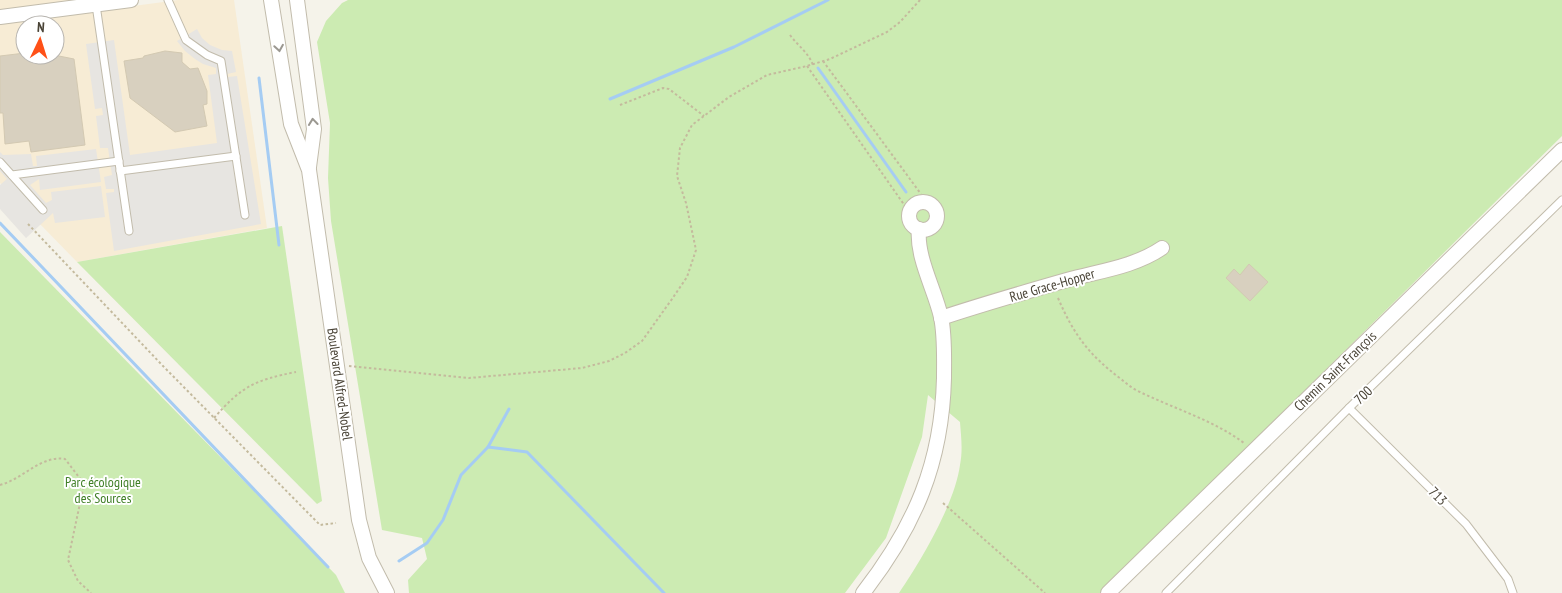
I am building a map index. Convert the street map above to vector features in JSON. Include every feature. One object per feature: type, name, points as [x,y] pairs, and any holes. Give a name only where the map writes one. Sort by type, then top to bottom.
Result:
[{"type":"street","points":[[0,17],[75,4],[96,5],[130,0]]},
{"type":"street","name":"Boulevard Alfred-Nobel","points":[[271,0],[291,124],[309,170],[359,520],[369,558],[387,593]]},
{"type":"street","name":"Boulevard Alfred-Nobel","points":[[297,0],[314,129],[309,170]]},
{"type":"street","name":"Chemin Saint-François","points":[[1108,593],[1562,150]]},
{"type":"street","points":[[863,593],[881,570],[905,531],[922,495],[930,472],[939,433],[944,361],[941,318],[920,246],[919,230]]},
{"type":"street","name":"Rue Grace-Hopper","points":[[941,318],[1132,263],[1150,256],[1162,248]]},
{"type":"lane","points":[[168,0],[186,40],[207,55],[221,61],[245,215]]},
{"type":"lane","points":[[96,5],[129,231]]},
{"type":"lane","points":[[120,171],[236,156]]},
{"type":"lane","points":[[12,175],[118,161]]},
{"type":"lane","points":[[0,162],[43,210]]},
{"type":"lane","name":"700","points":[[1166,593],[1349,408],[1562,200]]},
{"type":"lane","name":"713","points":[[1349,408],[1466,524],[1508,578],[1513,593]]},
{"type":"path","points":[[337,365],[469,378],[582,368],[609,361],[626,353],[642,341],[687,277],[696,250],[686,203],[677,176],[680,148],[692,125],[729,97],[767,75],[823,62],[887,32],[900,22],[920,0]]},
{"type":"path","points":[[790,35],[800,48],[809,55],[813,65]]},
{"type":"path","points":[[823,62],[921,194]]},
{"type":"path","points":[[807,66],[905,206]]},
{"type":"path","points":[[620,105],[663,88],[669,89],[704,116]]},
{"type":"path","points":[[28,224],[320,526],[336,523]]},
{"type":"path","points":[[1058,298],[1079,339],[1092,354],[1138,391],[1217,426],[1254,451]]},
{"type":"path","points":[[214,418],[231,398],[243,389],[269,378],[296,372]]},
{"type":"path","points":[[0,485],[11,482],[46,460],[65,459],[82,481],[84,489],[68,560],[78,581],[92,593]]},
{"type":"path","points":[[943,504],[1045,593]]},
{"type":"shaded area","points":[[0,0],[84,0],[0,11]]},
{"type":"shaded area","points":[[178,0],[234,0],[267,228],[77,262],[0,183],[0,24],[15,22],[15,65],[65,65],[65,15]]},
{"type":"shaded area","points":[[197,29],[202,38],[210,45],[222,50],[232,51],[236,72],[227,74],[228,77],[237,76],[261,224],[114,251],[106,193],[114,192],[114,189],[106,189],[104,177],[112,175],[108,148],[100,148],[96,116],[103,115],[102,108],[95,109],[86,44],[114,40],[130,155],[217,143],[208,75],[216,74],[216,68],[195,59],[177,41]]},
{"type":"shaded area","points":[[96,149],[101,182],[40,190],[39,179],[30,185],[46,203],[52,200],[51,192],[101,186],[105,217],[55,223],[53,213],[26,238],[0,209],[0,185],[7,179],[0,171],[0,152],[3,155],[31,154],[33,166],[37,166],[36,156]]},
{"type":"green space","points":[[348,0],[1562,0],[1562,136],[1100,593],[899,593],[927,548],[944,514],[957,480],[961,459],[960,422],[928,395],[922,437],[886,538],[845,593],[409,593],[408,580],[427,559],[422,538],[382,530],[331,221],[328,178],[330,123],[317,42],[326,21],[342,3]]},
{"type":"green space","points":[[282,226],[322,501],[317,504],[77,262]]},
{"type":"green space","name":"Parc écologique des Sources","points":[[0,232],[336,575],[345,593],[0,593]]},
{"type":"building","points":[[165,51],[182,53],[182,62],[190,69],[198,68],[207,91],[207,104],[203,105],[207,126],[175,132],[130,98],[124,61],[143,58],[144,56]]},
{"type":"building","points":[[15,54],[15,65],[65,65],[65,57],[74,59],[85,145],[31,152],[29,141],[5,144],[3,113],[0,113],[0,56]]},
{"type":"building","points":[[1249,264],[1268,282],[1250,301],[1226,278],[1234,269],[1240,275]]},
{"type":"waterway","points":[[610,99],[734,47],[828,0]]},
{"type":"waterway","points":[[818,68],[906,192]]},
{"type":"waterway","points":[[259,78],[279,245]]},
{"type":"waterway","points":[[0,223],[328,567]]},
{"type":"waterway","points":[[399,561],[427,543],[443,520],[461,475],[488,447],[509,409]]},
{"type":"waterway","points":[[488,447],[527,452],[664,593]]}]
